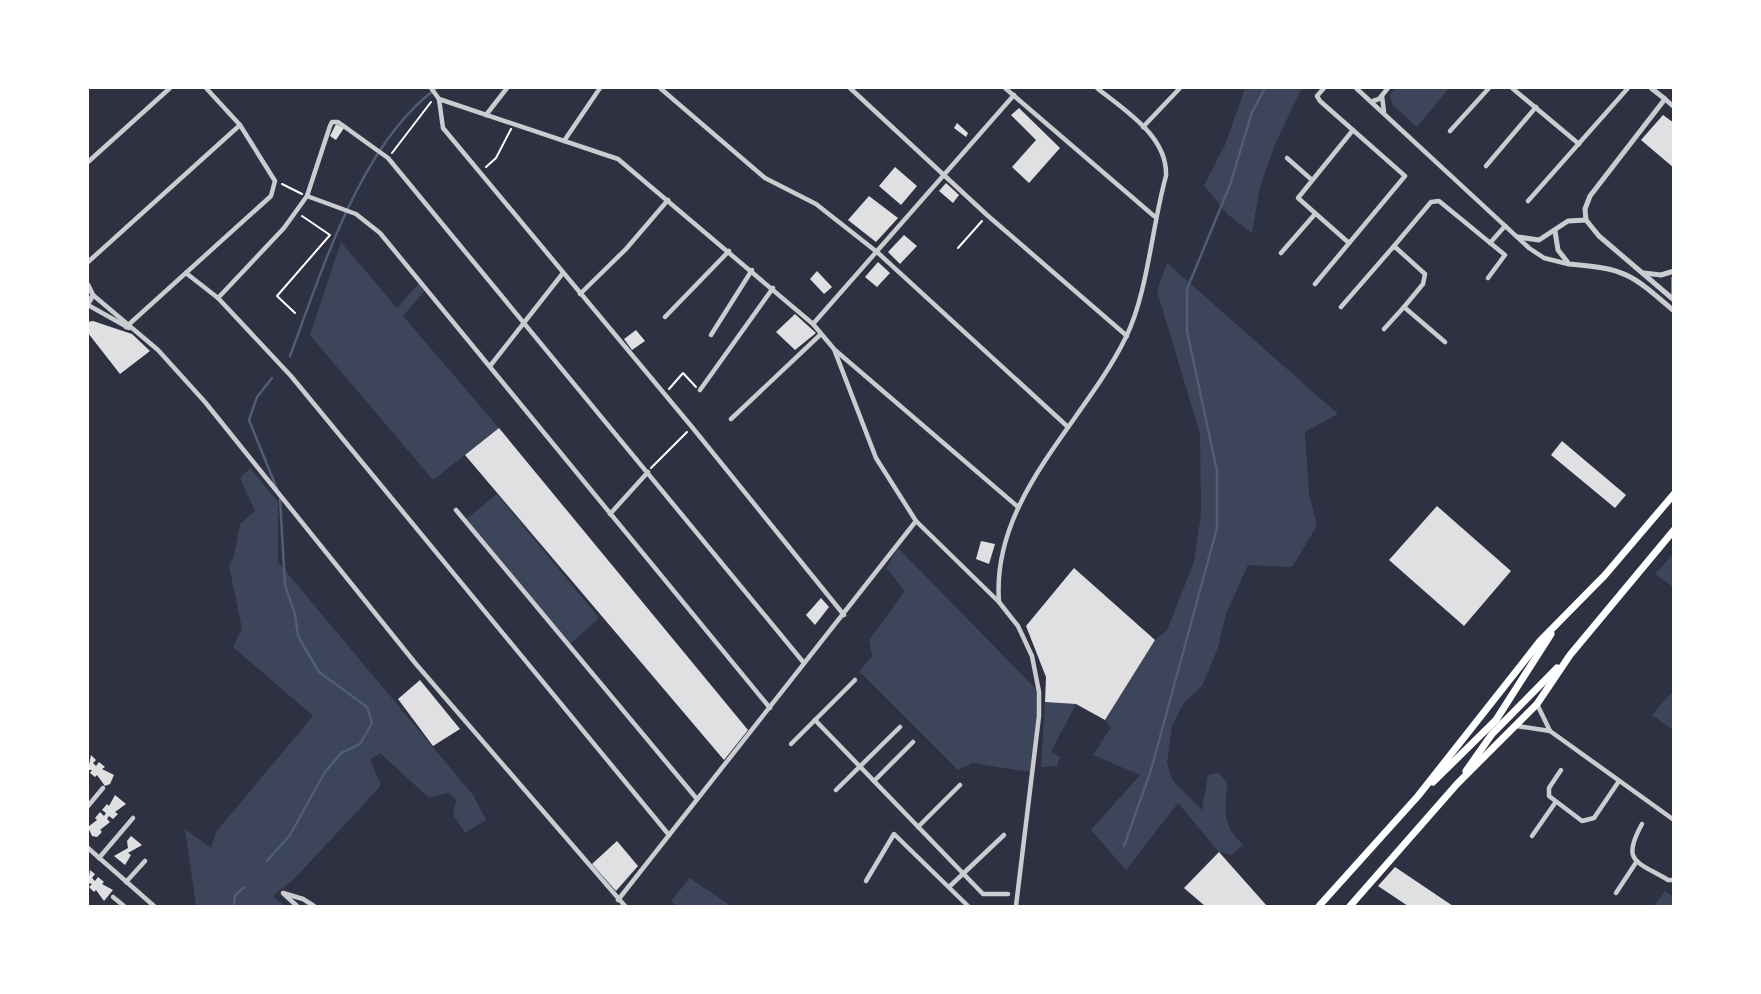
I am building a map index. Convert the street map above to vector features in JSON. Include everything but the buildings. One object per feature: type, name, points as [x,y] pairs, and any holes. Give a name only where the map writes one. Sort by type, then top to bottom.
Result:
[{"type":"highway","points":[[1319,906],[1418,796],[1540,641],[1674,494]]},
{"type":"highway","points":[[1457,783],[1492,734],[1570,655],[1674,530]]},
{"type":"highway","points":[[1418,796],[1465,755],[1496,720],[1555,627]]},
{"type":"highway","points":[[1350,906],[1457,783],[1517,726],[1570,655]]},
{"type":"street","points":[[88,162],[170,88]]},
{"type":"street","points":[[127,325],[271,196],[275,181],[240,125],[206,88]]},
{"type":"street","points":[[431,88],[438,97],[443,128],[692,427],[844,615]]},
{"type":"street","points":[[486,115],[507,88]]},
{"type":"street","points":[[564,141],[600,88]]},
{"type":"street","points":[[660,88],[765,178],[816,204],[877,252],[1068,427]]},
{"type":"street","points":[[850,88],[987,215],[1127,336]]},
{"type":"street","points":[[1005,88],[1154,215]]},
{"type":"street","points":[[999,601],[1000,566],[1017,506],[1127,336],[1141,288],[1154,215],[1167,166],[1163,152],[1143,127],[1097,88]]},
{"type":"street","points":[[1143,127],[1180,88]]},
{"type":"street","points":[[1315,284],[1405,176],[1320,101],[1317,96],[1324,88]]},
{"type":"street","points":[[1356,88],[1505,226],[1544,258],[1569,264],[1598,265],[1624,272],[1674,311]]},
{"type":"street","points":[[1372,101],[1382,96],[1388,88]]},
{"type":"street","points":[[1450,131],[1489,88]]},
{"type":"street","points":[[1513,88],[1579,145]]},
{"type":"street","points":[[1528,201],[1628,88]]},
{"type":"street","points":[[1651,88],[1674,107]]},
{"type":"street","points":[[813,324],[1014,96]]},
{"type":"street","points":[[1382,96],[1382,107],[1388,117]]},
{"type":"street","points":[[438,97],[618,159],[774,288],[813,324],[834,349],[1017,506]]},
{"type":"street","points":[[1665,100],[1590,196],[1585,209],[1586,220],[1674,299]]},
{"type":"street","points":[[1486,166],[1536,107]]},
{"type":"street","points":[[218,298],[307,196],[330,126],[332,122],[338,122],[388,158],[526,321],[804,663]]},
{"type":"street","points":[[88,262],[240,125]]},
{"type":"street","points":[[1349,243],[1298,198],[1353,130]]},
{"type":"street","points":[[1287,159],[1312,180]]},
{"type":"street","points":[[307,196],[356,214],[380,233],[770,708]]},
{"type":"street","points":[[580,294],[626,249],[668,200]]},
{"type":"street","points":[[1341,307],[1431,202],[1439,201],[1505,255],[1488,278]]},
{"type":"street","points":[[1281,253],[1315,214]]},
{"type":"street","points":[[1518,237],[1539,240],[1568,221],[1586,220]]},
{"type":"street","points":[[1490,243],[1505,226]]},
{"type":"street","points":[[1555,231],[1558,250],[1569,264]]},
{"type":"street","points":[[1384,329],[1423,284],[1425,274],[1394,246]]},
{"type":"street","points":[[665,317],[729,251]]},
{"type":"street","points":[[711,335],[751,270]]},
{"type":"street","points":[[1641,272],[1661,275],[1674,271]]},
{"type":"street","points":[[186,273],[218,298],[290,376],[669,835]]},
{"type":"street","points":[[490,366],[563,273]]},
{"type":"street","points":[[1674,278],[1674,299]]},
{"type":"street","points":[[88,285],[93,295],[127,325]]},
{"type":"street","points":[[700,390],[774,288]]},
{"type":"street","points":[[93,295],[88,304],[136,329],[205,402],[416,664],[625,906]]},
{"type":"street","points":[[1404,307],[1445,342]]},
{"type":"street","points":[[732,419],[821,334]]},
{"type":"street","points":[[834,349],[876,458],[916,522],[999,601],[1018,626],[1032,656],[1040,692],[1032,795],[1016,906]]},
{"type":"street","points":[[610,514],[648,472]]},
{"type":"street","points":[[456,510],[697,799]]},
{"type":"street","points":[[618,901],[916,522]]},
{"type":"street","points":[[791,744],[855,680]]},
{"type":"street","points":[[1536,704],[1550,732]]},
{"type":"street","points":[[815,720],[983,894],[1008,894]]},
{"type":"street","points":[[1517,726],[1550,732],[1674,820]]},
{"type":"street","points":[[836,790],[900,727]]},
{"type":"street","points":[[874,781],[913,741]]},
{"type":"street","points":[[1561,770],[1548,791],[1555,803],[1582,821],[1591,820],[1619,781]]},
{"type":"street","points":[[918,827],[960,785]]},
{"type":"street","points":[[88,806],[103,788]]},
{"type":"street","points":[[1532,836],[1555,803]]},
{"type":"street","points":[[99,858],[133,818]]},
{"type":"street","points":[[1642,824],[1630,848],[1637,861],[1668,880],[1674,880]]},
{"type":"street","points":[[866,881],[894,834],[968,906]]},
{"type":"street","points":[[950,887],[1004,835]]},
{"type":"street","points":[[88,848],[154,906]]},
{"type":"street","points":[[127,882],[145,861]]},
{"type":"street","points":[[1616,893],[1637,861]]},
{"type":"street","points":[[297,906],[283,893],[303,899],[314,906]]},
{"type":"street","points":[[113,897],[124,906]]},
{"type":"path","points":[[388,158],[438,97]]},
{"type":"path","points":[[480,173],[496,158],[513,125]]},
{"type":"path","points":[[275,181],[307,196]]},
{"type":"path","points":[[295,313],[277,296],[330,235],[296,211]]},
{"type":"path","points":[[958,248],[987,215]]},
{"type":"path","points":[[664,395],[683,373],[700,390]]},
{"type":"path","points":[[648,472],[692,427]]},
{"type":"shaded area","points":[[1245,88],[1302,88],[1276,142],[1260,187],[1252,233],[1227,214],[1204,185],[1225,145]]},
{"type":"shaded area","points":[[1396,88],[1449,88],[1417,127],[1393,105],[1390,95]]},
{"type":"shaded area","points":[[341,242],[397,308],[421,281],[427,288],[403,316],[499,428],[433,480],[310,335]]},
{"type":"shaded area","points":[[1167,263],[1338,414],[1305,432],[1309,494],[1317,526],[1292,567],[1248,565],[1226,614],[1218,648],[1202,686],[1184,703],[1172,726],[1167,763],[1173,781],[1202,810],[1208,775],[1219,773],[1227,783],[1228,822],[1243,845],[1232,855],[1219,852],[1178,803],[1126,870],[1091,830],[1140,775],[1093,755],[1111,727],[1105,720],[1155,640],[1167,630],[1194,562],[1201,514],[1200,434],[1157,291]]},
{"type":"shaded area","points":[[250,468],[278,502],[278,562],[473,795],[486,820],[465,833],[453,815],[456,800],[448,793],[429,798],[380,753],[370,760],[381,784],[378,789],[295,878],[273,896],[285,906],[196,906],[185,829],[211,848],[216,832],[313,716],[233,647],[242,629],[229,566],[234,556],[240,524],[255,511],[240,478]]},
{"type":"shaded area","points":[[497,494],[599,618],[570,644],[466,519]]},
{"type":"shaded area","points":[[898,548],[1036,689],[1038,709],[1030,772],[972,763],[958,770],[859,671],[872,656],[869,640],[905,591],[886,568]]},
{"type":"shaded area","points":[[1673,554],[1673,587],[1655,574]]},
{"type":"shaded area","points":[[1671,693],[1673,695],[1673,730],[1652,715]]},
{"type":"shaded area","points":[[1045,702],[1076,704],[1051,752],[1060,757],[1057,766],[1041,767]]},
{"type":"shaded area","points":[[690,878],[731,906],[677,906],[671,901]]},
{"type":"shaded area","points":[[1665,891],[1673,897],[1673,906],[1654,906]]},
{"type":"waterway","points":[[290,356],[331,248],[366,174],[386,141],[410,112],[437,88]]},
{"type":"waterway","points":[[1124,846],[1151,770],[1217,528],[1217,471],[1187,331],[1187,289],[1230,185],[1252,112],[1265,88]]},
{"type":"waterway","points":[[272,378],[257,397],[249,420],[277,489]]},
{"type":"waterway","points":[[267,861],[290,835],[325,772],[341,753],[360,744],[372,723],[367,707],[319,672],[298,636],[295,614],[285,585],[280,499]]},
{"type":"waterway","points":[[234,906],[235,896],[244,887]]}]
